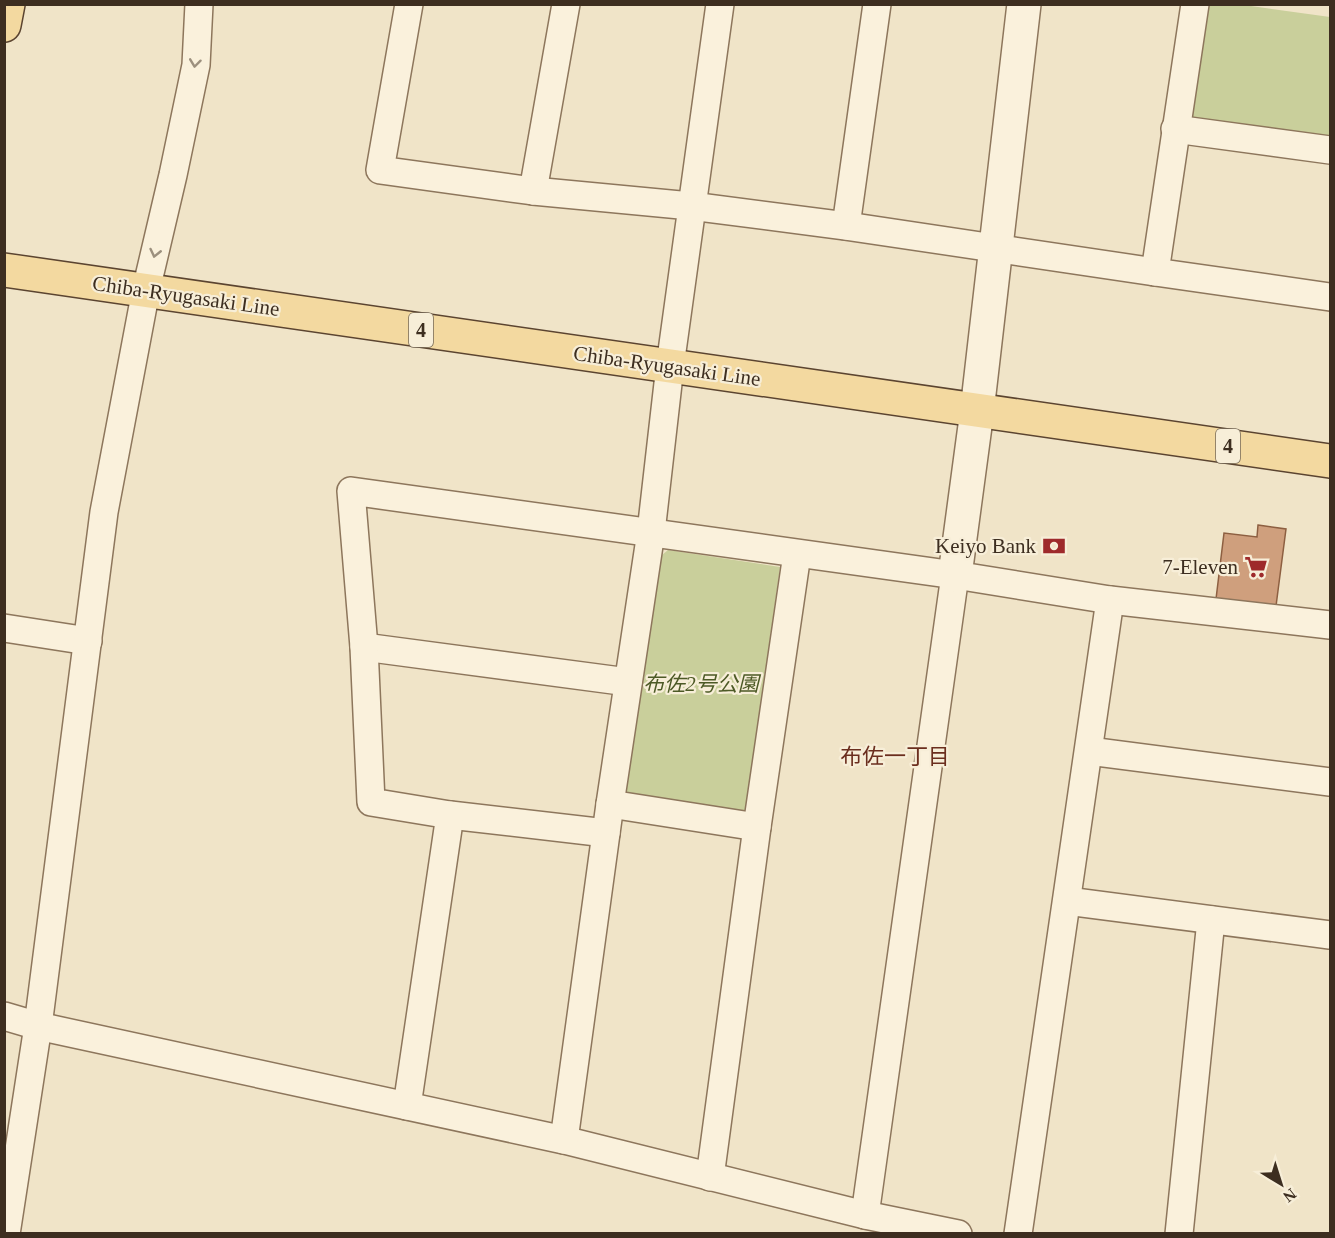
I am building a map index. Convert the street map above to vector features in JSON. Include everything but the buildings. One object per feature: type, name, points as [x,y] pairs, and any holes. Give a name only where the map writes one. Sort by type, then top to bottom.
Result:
[{"type":"main road","points":[[4,25],[8,4]]},
{"type":"main road","name":"Chiba-Ryugasaki Line","points":[[4,270],[1330,461]]},
{"type":"street","points":[[6,1233],[38,1026],[104,512],[146,290],[196,65],[199,4]]},
{"type":"street","points":[[410,4],[380,170],[533,191],[691,206],[846,226],[1330,297]]},
{"type":"street","points":[[533,191],[566,4]]},
{"type":"street","points":[[564,1140],[610,804],[651,532],[670,366],[720,4]]},
{"type":"street","points":[[846,226],[877,4]]},
{"type":"street","points":[[865,1215],[955,575],[1024,4]]},
{"type":"street","points":[[1155,272],[1195,4]]},
{"type":"street","points":[[1175,129],[1330,150]]},
{"type":"street","points":[[606,833],[450,815],[371,802],[364,647],[351,491],[955,575],[1110,600],[1330,625]]},
{"type":"street","points":[[710,1177],[757,827],[797,554]]},
{"type":"street","points":[[1018,1233],[1110,600]]},
{"type":"street","points":[[4,628],[88,641]]},
{"type":"street","points":[[364,647],[628,682]]},
{"type":"street","points":[[1089,751],[1330,782]]},
{"type":"street","points":[[610,804],[757,827]]},
{"type":"street","points":[[407,1107],[450,815]]},
{"type":"street","points":[[1067,901],[1330,935]]},
{"type":"street","points":[[1179,1233],[1211,920]]},
{"type":"street","points":[[4,1016],[38,1026],[564,1140],[865,1215],[958,1233]]},
{"type":"green space","points":[[1205,5],[1244,5],[1330,17],[1330,138],[1187,118]]},
{"type":"green space","name":"布佐2号公園","points":[[668,550],[780,567],[745,817],[623,800],[656,560]]},
{"type":"place","name":"Keiyo Bank","points":[[1054,546]]},
{"type":"place","name":"7-Eleven","points":[[1256,567]]},
{"type":"district","name":"布佐一丁目","points":[[895,756]]}]
